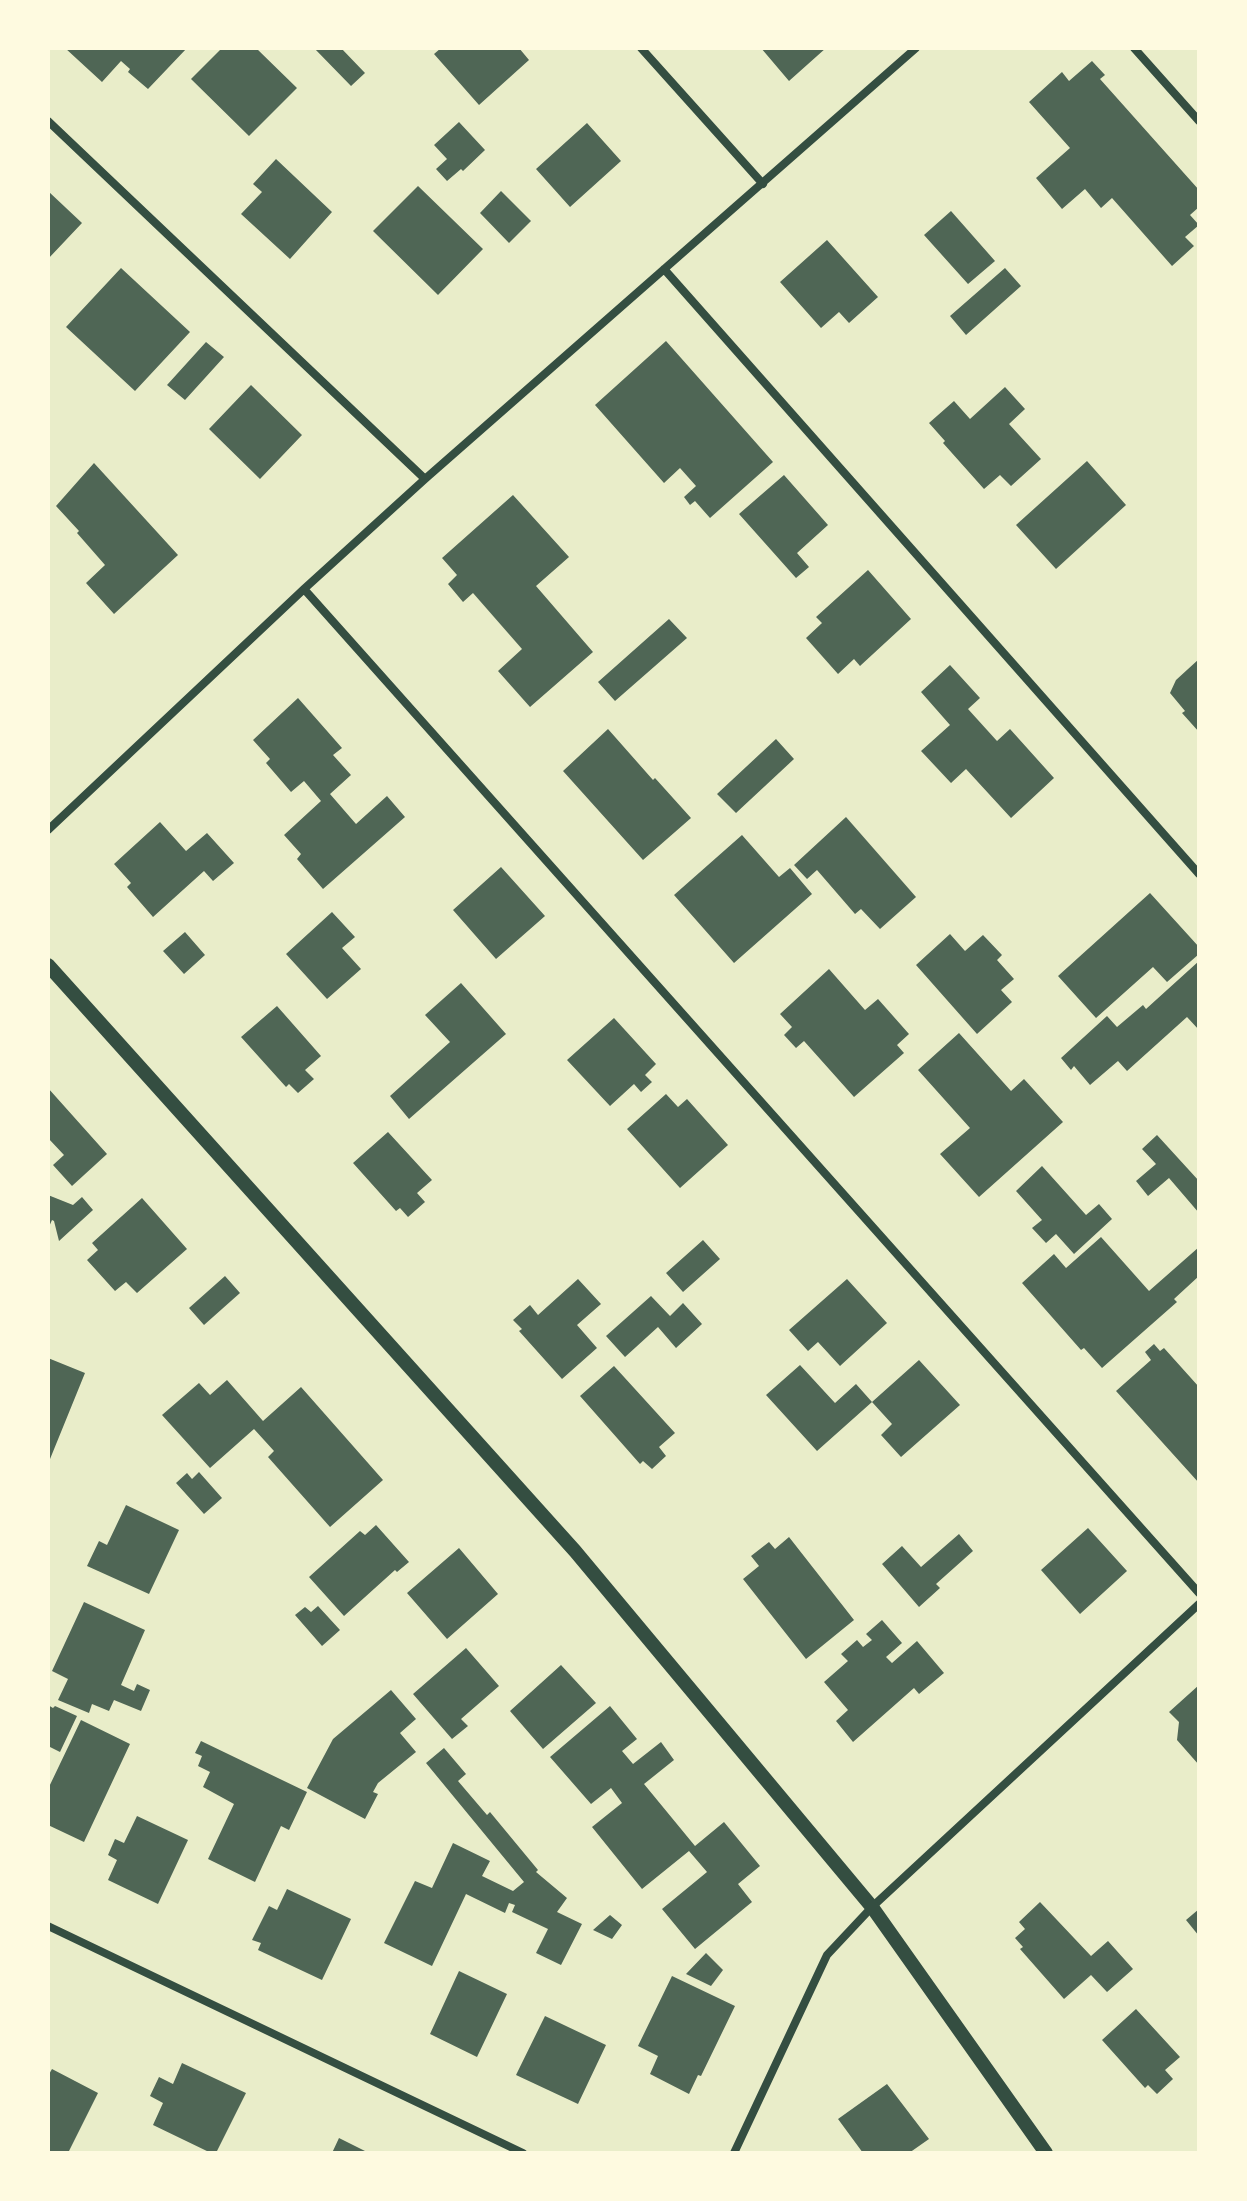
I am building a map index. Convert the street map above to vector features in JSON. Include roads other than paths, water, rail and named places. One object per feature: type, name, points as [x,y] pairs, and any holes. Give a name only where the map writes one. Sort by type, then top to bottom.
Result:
[{"type":"street","points":[[641,48],[763,184]]},
{"type":"street","points":[[48,830],[425,479],[916,48]]},
{"type":"street","points":[[1134,48],[1199,121]]},
{"type":"street","points":[[48,121],[425,479]]},
{"type":"street","points":[[664,269],[1199,874]]},
{"type":"street","points":[[304,589],[1199,1593]]},
{"type":"street","points":[[48,965],[575,1551],[872,1907],[1046,2153]]},
{"type":"street","points":[[734,2153],[827,1955],[872,1907],[1199,1604]]},
{"type":"street","points":[[48,1926],[523,2153]]}]
